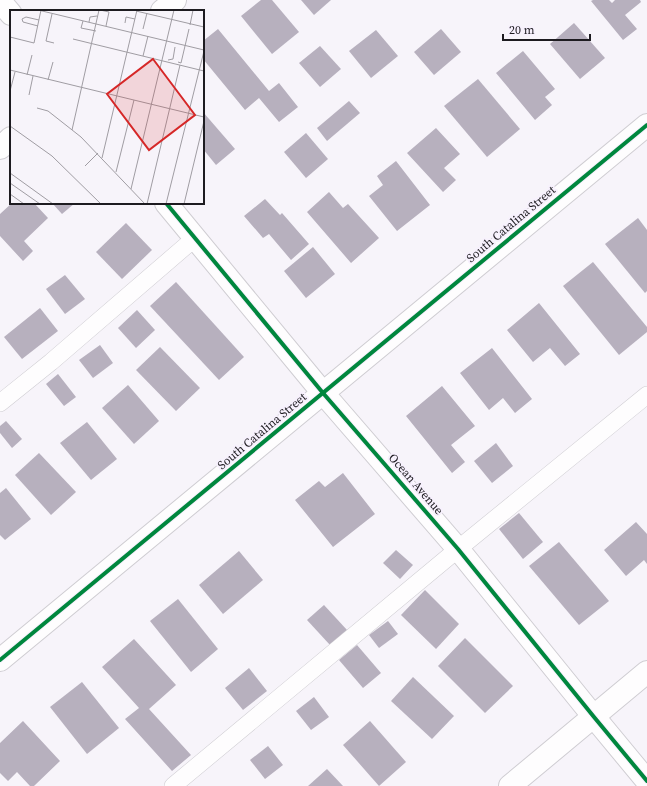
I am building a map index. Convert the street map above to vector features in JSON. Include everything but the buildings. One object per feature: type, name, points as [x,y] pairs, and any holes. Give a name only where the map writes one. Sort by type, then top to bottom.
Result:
[{"type":"street","points":[[163,10],[175,0]]},
{"type":"street","points":[[0,1],[10,13]]},
{"type":"street","name":"South Catalina Street","points":[[0,660],[647,125]]},
{"type":"street","points":[[0,148],[10,139]]},
{"type":"street","name":"Ocean Avenue","points":[[167,204],[323,393],[458,549],[647,781]]},
{"type":"street","points":[[510,786],[647,672]]},
{"type":"lane","points":[[0,403],[51,362],[195,238]]},
{"type":"lane","points":[[173,786],[458,549],[647,395]]},
{"type":"cycle path","points":[[0,660],[647,125]]},
{"type":"cycle path","points":[[167,204],[323,393],[458,549],[647,781]]}]
